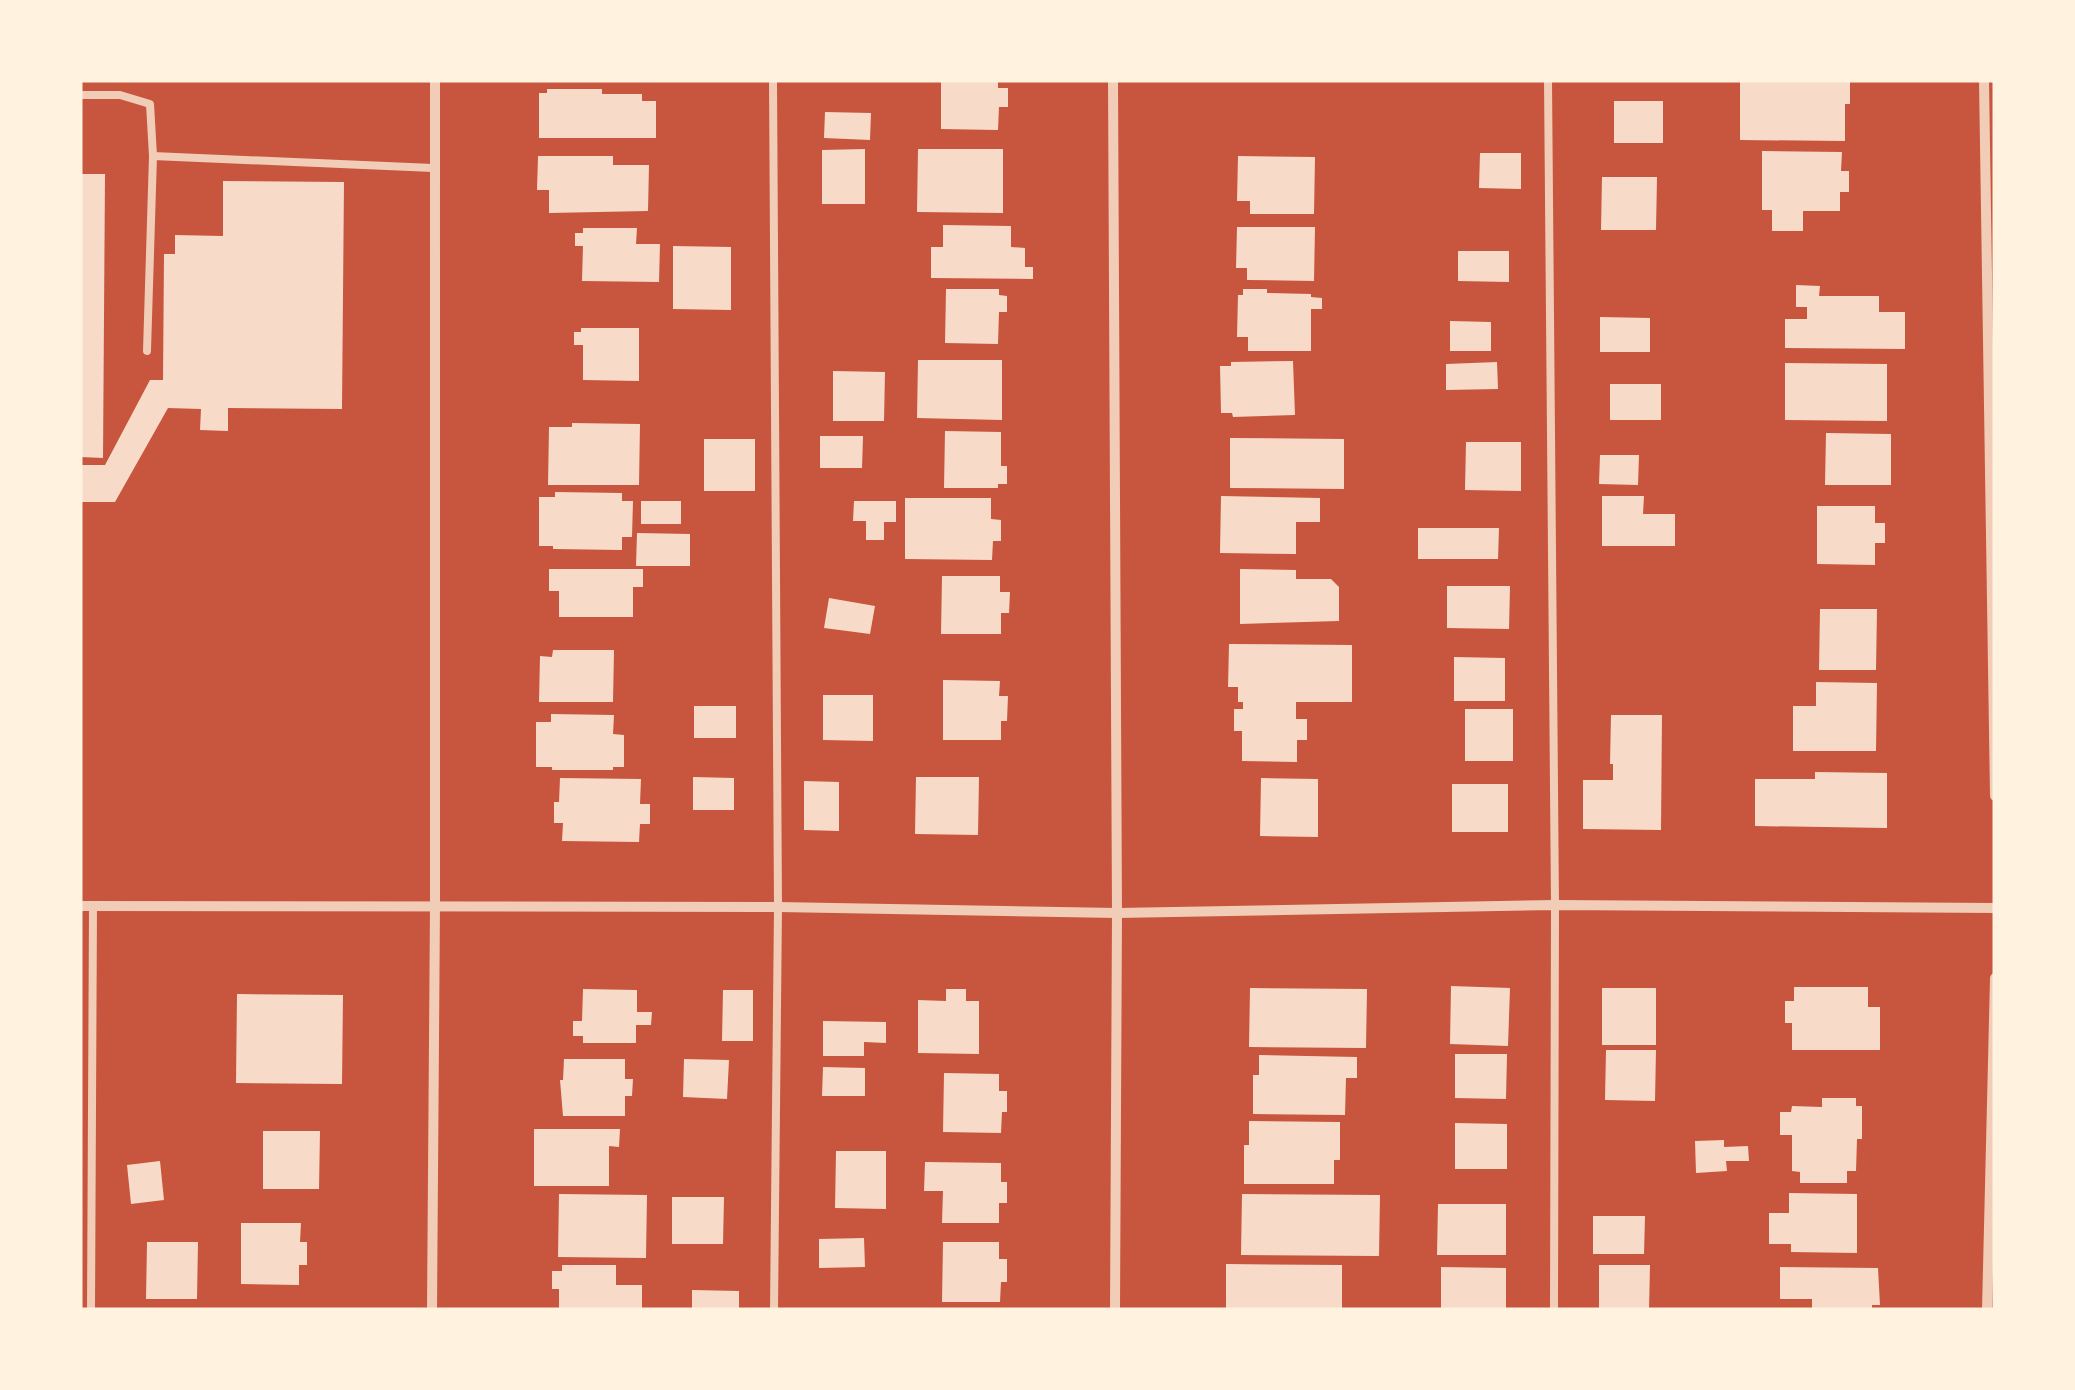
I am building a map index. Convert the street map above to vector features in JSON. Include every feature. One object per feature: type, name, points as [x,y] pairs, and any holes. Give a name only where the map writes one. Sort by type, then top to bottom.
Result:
[{"type":"street","points":[[432,1310],[435,80]]},
{"type":"street","points":[[1113,80],[1115,1310]]},
{"type":"street","points":[[1984,80],[1995,796]]},
{"type":"street","points":[[80,906],[778,907],[1117,913],[1555,905],[1995,908]]},
{"type":"street","points":[[1987,1310],[1995,978]]},
{"type":"lane","points":[[773,80],[778,907],[774,1310]]},
{"type":"lane","points":[[1548,80],[1554,1310]]},
{"type":"lane","points":[[80,95],[120,95],[150,104],[153,156],[147,352]]},
{"type":"lane","points":[[153,156],[433,168]]},
{"type":"lane","points":[[91,1310],[93,906]]},
{"type":"building","points":[[941,80],[998,80],[998,88],[1008,88],[1008,107],[999,107],[998,130],[941,129]]},
{"type":"building","points":[[1740,80],[1850,81],[1850,104],[1845,104],[1845,141],[1740,140]]},
{"type":"building","points":[[547,89],[642,94],[642,101],[656,101],[656,138],[539,138],[539,93],[547,93]]},
{"type":"building","points":[[1614,101],[1663,101],[1663,143],[1614,143]]},
{"type":"building","points":[[825,112],[871,113],[870,140],[824,138]]},
{"type":"building","points":[[865,149],[865,204],[822,204],[822,150]]},
{"type":"building","points":[[918,149],[1003,149],[1003,213],[917,212]]},
{"type":"building","points":[[1762,151],[1842,152],[1841,171],[1849,171],[1849,192],[1840,192],[1840,211],[1803,211],[1803,231],[1772,231],[1772,210],[1762,210]]},
{"type":"building","points":[[1480,153],[1521,153],[1521,189],[1479,188]]},
{"type":"building","points":[[538,156],[613,156],[613,165],[649,165],[648,211],[549,213],[549,190],[537,190]]},
{"type":"building","points":[[1238,156],[1315,157],[1314,214],[1250,214],[1250,201],[1237,201]]},
{"type":"building","points":[[80,174],[105,174],[103,458],[80,457]]},
{"type":"building","points":[[1602,177],[1657,177],[1656,230],[1601,230]]},
{"type":"building","points":[[223,181],[344,182],[342,409],[228,408],[228,431],[200,430],[201,409],[168,408],[115,502],[80,502],[80,465],[105,465],[150,380],[163,380],[164,254],[175,254],[175,235],[223,236]]},
{"type":"building","points":[[943,225],[1011,226],[1011,247],[1025,248],[1025,267],[1033,267],[1033,279],[931,278],[931,247],[943,247]]},
{"type":"building","points":[[1237,227],[1315,227],[1314,281],[1247,280],[1247,268],[1236,268]]},
{"type":"building","points":[[583,228],[637,228],[636,244],[660,244],[659,282],[582,281],[583,246],[575,246],[575,233],[583,233]]},
{"type":"building","points":[[673,246],[731,247],[731,310],[673,309]]},
{"type":"building","points":[[1458,251],[1509,251],[1509,282],[1458,281]]},
{"type":"building","points":[[1796,285],[1820,286],[1819,296],[1879,296],[1879,312],[1905,312],[1905,349],[1785,348],[1785,319],[1807,319],[1807,307],[1796,307]]},
{"type":"building","points":[[946,289],[999,289],[999,295],[1007,296],[1007,312],[999,312],[998,344],[945,343]]},
{"type":"building","points":[[1243,289],[1322,298],[1322,309],[1311,309],[1311,351],[1248,351],[1248,337],[1237,337],[1238,295],[1243,295]]},
{"type":"building","points":[[1600,317],[1650,318],[1650,352],[1600,352]]},
{"type":"building","points":[[1450,321],[1491,322],[1491,351],[1450,351]]},
{"type":"building","points":[[581,328],[639,328],[639,381],[583,380],[583,345],[574,345],[574,332],[581,332]]},
{"type":"building","points":[[918,360],[1002,360],[1002,420],[917,418]]},
{"type":"building","points":[[1293,361],[1295,415],[1233,417],[1232,413],[1221,413],[1220,366],[1231,366],[1231,362]]},
{"type":"building","points":[[1497,362],[1498,389],[1446,390],[1446,364]]},
{"type":"building","points":[[1785,363],[1887,364],[1887,421],[1785,420]]},
{"type":"building","points":[[833,371],[885,372],[884,421],[833,421]]},
{"type":"building","points":[[1610,384],[1661,384],[1661,420],[1610,420]]},
{"type":"building","points":[[572,423],[640,424],[639,485],[548,485],[549,427],[572,427]]},
{"type":"building","points":[[945,431],[1001,432],[1001,466],[1007,466],[1007,484],[998,484],[998,488],[944,488]]},
{"type":"building","points":[[1826,433],[1891,434],[1891,485],[1825,485]]},
{"type":"building","points":[[820,436],[863,436],[862,468],[820,468]]},
{"type":"building","points":[[1230,438],[1344,439],[1344,489],[1230,488]]},
{"type":"building","points":[[704,439],[755,439],[755,491],[704,491]]},
{"type":"building","points":[[1466,442],[1521,442],[1521,491],[1465,490]]},
{"type":"building","points":[[1600,455],[1639,455],[1638,485],[1599,484]]},
{"type":"building","points":[[555,492],[622,493],[622,501],[633,501],[632,537],[622,537],[622,550],[539,546],[539,497],[555,497]]},
{"type":"building","points":[[1221,496],[1320,498],[1320,522],[1296,522],[1296,554],[1220,553]]},
{"type":"building","points":[[1602,496],[1644,496],[1643,514],[1675,514],[1675,546],[1602,546]]},
{"type":"building","points":[[905,498],[991,498],[991,519],[1001,520],[1001,541],[993,541],[992,560],[905,559]]},
{"type":"building","points":[[641,501],[681,501],[681,524],[641,524]]},
{"type":"building","points":[[854,501],[896,501],[896,522],[884,522],[884,540],[866,540],[866,521],[853,521]]},
{"type":"building","points":[[1817,506],[1875,506],[1875,523],[1885,523],[1885,543],[1875,543],[1875,565],[1817,564]]},
{"type":"building","points":[[1418,528],[1499,528],[1498,559],[1418,559]]},
{"type":"building","points":[[637,533],[690,534],[690,566],[636,566]]},
{"type":"building","points":[[549,569],[643,569],[643,587],[633,587],[633,617],[559,617],[559,591],[549,591]]},
{"type":"building","points":[[1240,569],[1296,570],[1296,579],[1331,579],[1339,587],[1339,621],[1240,624]]},
{"type":"building","points":[[942,576],[1000,576],[1000,592],[1010,592],[1009,613],[1001,613],[1001,634],[941,634]]},
{"type":"building","points":[[1447,586],[1510,586],[1509,629],[1447,628]]},
{"type":"building","points":[[829,598],[875,606],[870,634],[824,628]]},
{"type":"building","points":[[1820,609],[1877,609],[1876,670],[1819,670]]},
{"type":"building","points":[[1229,644],[1352,645],[1352,702],[1296,702],[1296,719],[1307,719],[1307,740],[1297,740],[1297,762],[1242,761],[1242,731],[1234,731],[1234,709],[1243,709],[1243,702],[1238,702],[1238,687],[1228,687]]},
{"type":"building","points":[[553,650],[614,650],[613,702],[539,702],[540,656],[552,657]]},
{"type":"building","points":[[1454,657],[1505,658],[1505,701],[1454,701]]},
{"type":"building","points":[[943,680],[1000,681],[999,696],[1008,696],[1001,740],[943,740]]},
{"type":"building","points":[[1816,682],[1877,683],[1876,751],[1793,751],[1793,706],[1816,706]]},
{"type":"building","points":[[823,695],[873,695],[873,741],[823,740]]},
{"type":"building","points":[[694,706],[736,706],[736,738],[694,738]]},
{"type":"building","points":[[1465,709],[1513,709],[1513,761],[1465,761]]},
{"type":"building","points":[[551,714],[614,715],[613,734],[624,735],[624,767],[536,767],[536,722],[551,722]]},
{"type":"building","points":[[1611,715],[1662,715],[1661,830],[1583,829],[1583,780],[1613,780]]},
{"type":"building","points":[[1815,772],[1887,773],[1887,828],[1755,826],[1755,779],[1815,779]]},
{"type":"building","points":[[693,777],[734,778],[734,810],[693,810]]},
{"type":"building","points":[[916,777],[979,777],[978,835],[915,834]]},
{"type":"building","points":[[560,778],[641,779],[640,804],[650,804],[650,824],[640,824],[639,842],[562,841],[563,823],[554,823]]},
{"type":"building","points":[[1261,778],[1318,779],[1318,837],[1260,836]]},
{"type":"building","points":[[804,781],[839,782],[839,831],[804,830]]},
{"type":"building","points":[[1452,784],[1508,784],[1508,832],[1452,832]]},
{"type":"building","points":[[1451,986],[1510,988],[1508,1046],[1450,1044]]},
{"type":"building","points":[[1794,987],[1868,987],[1868,1007],[1880,1007],[1880,1050],[1792,1050],[1792,1023],[1785,1023],[1785,1001],[1794,1001]]},
{"type":"building","points":[[1250,988],[1367,989],[1366,1048],[1249,1047]]},
{"type":"building","points":[[1602,988],[1656,988],[1656,1045],[1602,1045]]},
{"type":"building","points":[[583,989],[637,990],[637,1012],[652,1012],[651,1025],[636,1025],[636,1043],[583,1043],[583,1036],[573,1036],[573,1021],[582,1021]]},
{"type":"building","points":[[946,989],[966,989],[966,1001],[979,1001],[979,1054],[918,1053],[918,1000],[946,1001]]},
{"type":"building","points":[[723,990],[753,990],[753,1041],[722,1041]]},
{"type":"building","points":[[237,994],[343,995],[342,1084],[236,1083]]},
{"type":"building","points":[[823,1021],[886,1022],[886,1043],[864,1042],[864,1056],[823,1056]]},
{"type":"building","points":[[1606,1050],[1656,1050],[1655,1101],[1605,1100]]},
{"type":"building","points":[[1455,1054],[1507,1054],[1506,1099],[1455,1098]]},
{"type":"building","points":[[1259,1055],[1357,1057],[1357,1078],[1346,1078],[1345,1115],[1253,1114],[1253,1075],[1259,1075]]},
{"type":"building","points":[[564,1059],[625,1059],[625,1079],[633,1079],[632,1096],[625,1096],[625,1116],[563,1116],[560,1080]]},
{"type":"building","points":[[684,1059],[729,1060],[727,1099],[683,1097]]},
{"type":"building","points":[[823,1067],[865,1068],[865,1096],[822,1096]]},
{"type":"building","points":[[944,1073],[999,1074],[999,1091],[1007,1091],[1001,1133],[943,1132]]},
{"type":"building","points":[[1822,1098],[1856,1098],[1856,1106],[1862,1106],[1862,1139],[1857,1139],[1856,1171],[1847,1171],[1847,1183],[1800,1183],[1800,1172],[1792,1171],[1792,1135],[1780,1135],[1780,1112],[1791,1112],[1792,1106],[1822,1107]]},
{"type":"building","points":[[1249,1121],[1340,1122],[1340,1160],[1334,1160],[1334,1184],[1244,1184],[1244,1145],[1249,1145]]},
{"type":"building","points":[[1455,1123],[1507,1124],[1507,1169],[1455,1169]]},
{"type":"building","points":[[534,1129],[620,1129],[619,1147],[609,1146],[609,1186],[534,1186]]},
{"type":"building","points":[[263,1131],[320,1131],[319,1189],[263,1189]]},
{"type":"building","points":[[1724,1140],[1724,1147],[1748,1146],[1749,1161],[1726,1161],[1727,1171],[1696,1173],[1695,1141]]},
{"type":"building","points":[[836,1151],[886,1151],[886,1209],[835,1208]]},
{"type":"building","points":[[160,1161],[164,1200],[131,1204],[127,1165]]},
{"type":"building","points":[[925,1162],[1001,1163],[1001,1182],[1007,1182],[1007,1203],[999,1203],[999,1223],[942,1223],[943,1191],[924,1191]]},
{"type":"building","points":[[1789,1193],[1857,1194],[1857,1253],[1791,1252],[1791,1244],[1769,1244],[1769,1213],[1789,1213]]},
{"type":"building","points":[[559,1194],[647,1195],[646,1258],[558,1257]]},
{"type":"building","points":[[1242,1194],[1380,1195],[1379,1256],[1241,1255]]},
{"type":"building","points":[[672,1197],[724,1197],[723,1244],[672,1244]]},
{"type":"building","points":[[1438,1204],[1506,1204],[1506,1255],[1437,1255]]},
{"type":"building","points":[[1593,1216],[1645,1216],[1644,1254],[1593,1254]]},
{"type":"building","points":[[241,1223],[301,1223],[300,1242],[307,1242],[307,1265],[299,1265],[299,1285],[241,1284]]},
{"type":"building","points":[[864,1238],[865,1267],[819,1268],[819,1239]]},
{"type":"building","points":[[147,1242],[198,1242],[197,1299],[146,1299]]},
{"type":"building","points":[[943,1242],[999,1242],[999,1259],[1007,1259],[1007,1282],[1001,1282],[1000,1302],[942,1302]]},
{"type":"building","points":[[1226,1264],[1342,1265],[1342,1310],[1226,1310]]},
{"type":"building","points":[[562,1265],[616,1265],[616,1285],[642,1285],[642,1310],[559,1310],[559,1289],[552,1289],[552,1271],[562,1271]]},
{"type":"building","points":[[1599,1265],[1650,1265],[1649,1310],[1599,1310]]},
{"type":"building","points":[[1441,1267],[1506,1268],[1506,1310],[1441,1310]]},
{"type":"building","points":[[1780,1267],[1878,1268],[1880,1305],[1872,1305],[1872,1310],[1812,1310],[1812,1299],[1780,1299]]},
{"type":"building","points":[[692,1290],[739,1291],[739,1310],[692,1310]]}]
